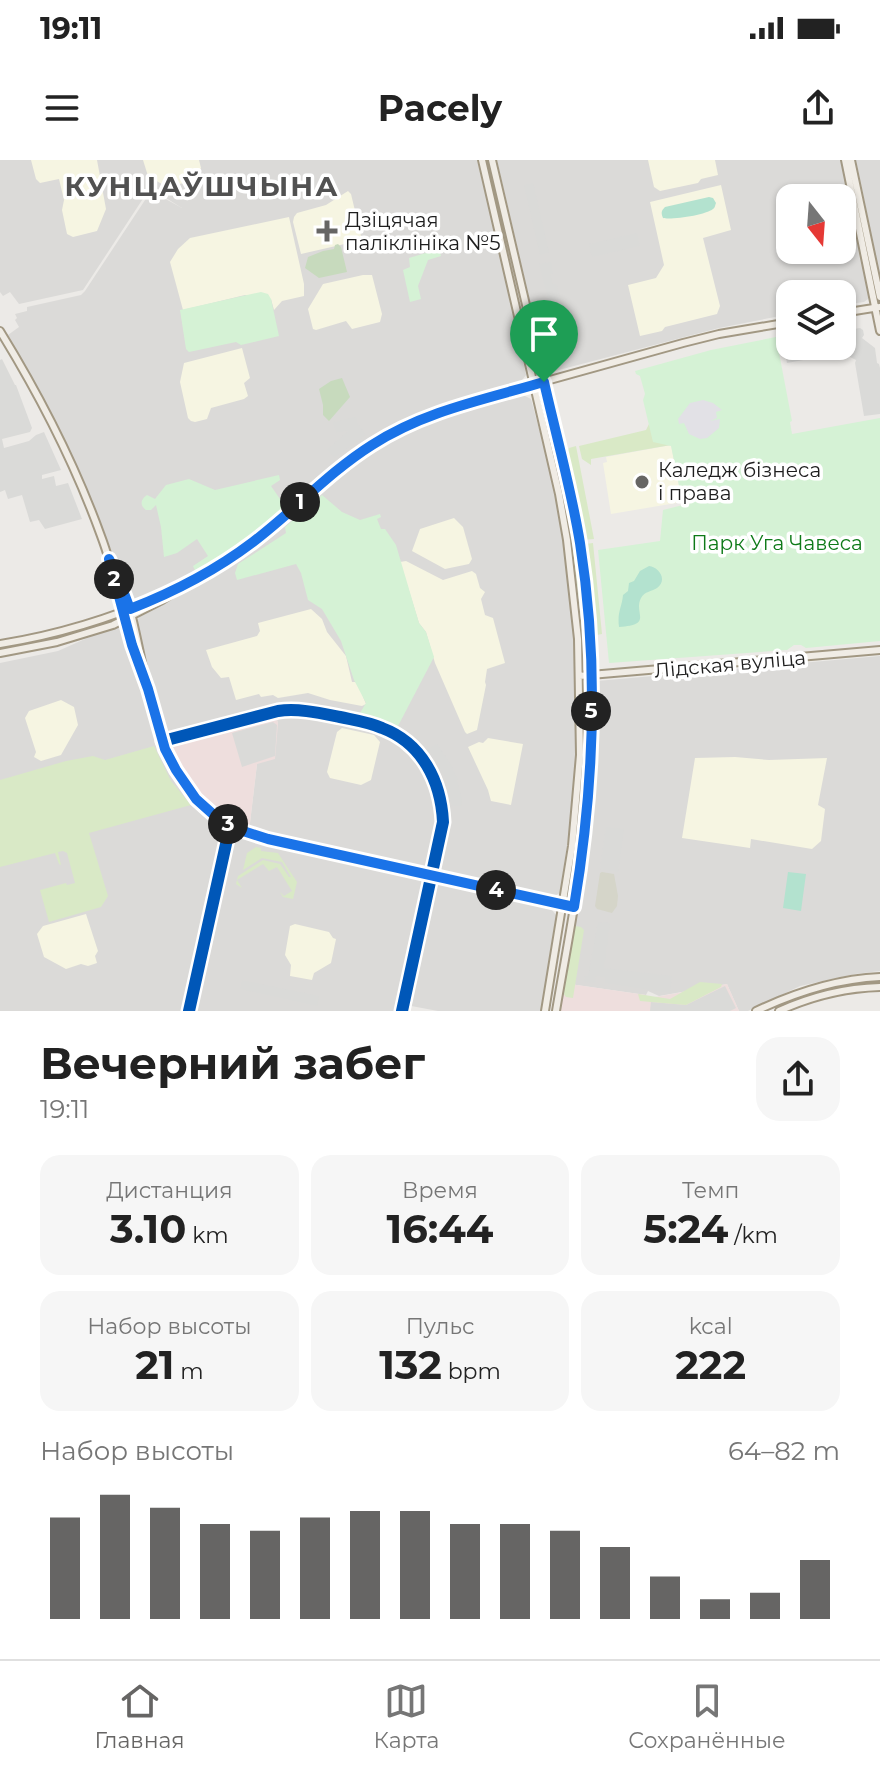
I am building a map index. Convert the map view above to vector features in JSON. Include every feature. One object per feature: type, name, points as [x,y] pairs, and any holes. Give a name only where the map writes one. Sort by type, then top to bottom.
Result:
[{"type":"main road","points":[[482,160],[559,494],[577,623],[580,755],[576,810],[545,1011]]},
{"type":"main road","points":[[492,160],[570,489],[586,594],[592,676],[590,753],[574,907],[556,1011]]},
{"type":"main road","points":[[848,160],[880,297]]},
{"type":"main road","points":[[848,160],[878,307],[880,331]]},
{"type":"main road","points":[[856,311],[878,307]]},
{"type":"main road","points":[[0,653],[57,642],[127,614],[182,587],[270,528],[371,446],[441,412],[683,343],[776,325]]},
{"type":"main road","points":[[0,331],[31,381],[58,434],[95,520],[127,614],[132,645],[163,741],[191,793],[230,826],[268,839],[574,907]]},
{"type":"main road","points":[[0,644],[127,614]]},
{"type":"main road","name":"Лідская вуліца","points":[[579,676],[880,650]]},
{"type":"main road","points":[[756,1011],[817,987],[850,979],[880,977]]},
{"type":"main road","points":[[779,1011],[833,993],[880,987]]},
{"type":"street","points":[[163,741],[278,711],[302,711],[363,722],[396,734],[417,751],[440,792],[443,822],[402,1011]]},
{"type":"street","points":[[189,1011],[230,826]]},
{"type":"shaded area","points":[[0,160],[477,160],[526,375],[520,383],[434,409],[367,440],[251,538],[197,575],[136,603],[129,597],[93,503],[56,421],[8,335],[19,327],[15,314],[27,311],[27,307],[81,295],[85,291],[151,191],[182,208],[150,188],[83,290],[19,304],[10,292],[3,296],[0,292]]},
{"type":"shaded area","points":[[31,160],[97,160],[106,209],[97,231],[73,237],[67,234],[59,179],[40,183]]},
{"type":"shaded area","points":[[143,160],[199,160],[201,168],[192,181],[167,187],[148,176]]},
{"type":"shaded area","points":[[497,160],[842,160],[847,184],[776,184],[776,264],[856,264],[856,228],[869,292],[864,302],[856,303],[856,280],[776,280],[776,317],[719,328],[551,372],[545,367]]},
{"type":"shaded area","points":[[648,160],[715,160],[718,175],[660,191],[654,187]]},
{"type":"shaded area","points":[[856,160],[880,160],[880,281],[864,198]]},
{"type":"shaded area","points":[[533,183],[549,252],[540,255],[524,185]]},
{"type":"shaded area","points":[[721,185],[731,230],[703,238],[720,306],[717,314],[640,336],[628,285],[656,278],[664,265],[650,202]]},
{"type":"shaded area","name":"Дзіцячая паліклініка №5","points":[[348,191],[362,240],[301,254],[294,217],[297,213],[326,205]]},
{"type":"shaded area","points":[[289,217],[304,296],[282,301],[274,310],[271,299],[245,295],[183,310],[170,262],[190,238]]},
{"type":"shaded area","points":[[637,233],[640,246],[592,257],[589,244]]},
{"type":"shaded area","points":[[551,262],[553,273],[550,274],[553,284],[557,285],[565,320],[561,321],[563,330],[556,332],[539,264]]},
{"type":"shaded area","points":[[372,275],[382,314],[380,322],[352,329],[346,321],[313,329],[308,309],[323,284]]},
{"type":"shaded area","points":[[856,329],[863,330],[862,338],[875,348],[880,368],[880,414],[864,416],[855,363]]},
{"type":"shaded area","points":[[242,348],[250,378],[244,383],[248,396],[211,408],[207,419],[191,421],[180,382],[184,363]]},
{"type":"shaded area","points":[[2,359],[16,385],[32,428],[30,432],[2,439],[4,448],[29,441],[44,432],[61,470],[42,475],[42,479],[54,476],[56,486],[68,483],[82,519],[45,529],[39,520],[30,522],[22,495],[8,499],[5,490],[0,492]]},
{"type":"shaded area","points":[[523,395],[531,399],[558,499],[565,540],[576,667],[577,737],[572,812],[560,893],[554,896],[440,873],[437,869],[446,812],[442,786],[417,747],[384,726],[291,707],[166,736],[136,623],[140,615],[175,597],[259,544],[339,474],[379,446],[444,415]]},
{"type":"shaded area","points":[[703,400],[722,410],[716,412],[717,418],[710,421],[720,419],[719,428],[707,438],[700,439],[689,434],[684,423],[679,424],[678,419],[690,403]]},
{"type":"shaded area","points":[[356,417],[366,435],[334,458],[327,449],[350,430],[336,433],[333,422]]},
{"type":"shaded area","name":"Каледж бізнеса і права","points":[[671,445],[682,502],[611,514],[603,463],[607,462],[606,457]]},
{"type":"shaded area","points":[[454,518],[463,527],[472,559],[469,564],[445,569],[412,551],[420,529]]},
{"type":"shaded area","points":[[406,561],[443,580],[472,571],[485,592],[481,599],[485,615],[493,618],[505,663],[487,669],[477,730],[467,734],[435,663],[426,632],[419,623],[400,562]]},
{"type":"shaded area","points":[[311,609],[322,619],[327,632],[346,656],[352,682],[357,682],[366,704],[362,706],[330,700],[308,693],[278,698],[273,695],[261,697],[259,694],[236,700],[229,677],[221,678],[212,667],[206,650],[257,636],[260,631],[258,623]]},
{"type":"shaded area","points":[[120,626],[125,631],[175,778],[192,801],[227,831],[186,1009],[0,1011],[0,663],[58,651]]},
{"type":"shaded area","points":[[880,656],[880,971],[800,986],[748,1011],[739,1011],[727,984],[659,996],[648,991],[646,995],[563,983],[584,862],[595,683]]},
{"type":"shaded area","points":[[61,700],[74,707],[78,725],[61,755],[41,761],[34,757],[36,752],[25,718],[29,711]]},
{"type":"shaded area","points":[[285,712],[369,726],[394,737],[415,753],[437,788],[441,817],[431,868],[373,860],[249,831],[257,764],[278,724],[276,714]]},
{"type":"shaded area","points":[[276,714],[275,759],[257,764],[249,831],[227,817],[189,782],[168,747],[173,742]]},
{"type":"shaded area","points":[[273,722],[277,725],[275,756],[242,767],[232,733]]},
{"type":"shaded area","points":[[342,728],[374,735],[380,742],[371,780],[361,785],[330,778],[327,772],[337,732]]},
{"type":"shaded area","points":[[488,738],[523,744],[511,805],[491,801],[468,747],[483,743]]},
{"type":"shaded area","points":[[437,744],[457,778],[461,806],[452,806],[444,775],[428,749]]},
{"type":"shaded area","points":[[695,758],[769,760],[827,758],[818,805],[825,809],[821,841],[812,849],[751,839],[750,848],[682,838]]},
{"type":"shaded area","points":[[606,827],[624,829],[618,872],[600,869]]},
{"type":"shaded area","points":[[237,833],[552,910],[556,915],[541,1011],[438,1011],[406,1005],[404,1011],[194,1011],[211,926],[233,835]]},
{"type":"shaded area","points":[[602,872],[614,874],[618,896],[612,913],[595,906]]},
{"type":"shaded area","points":[[86,914],[98,951],[95,956],[97,963],[66,969],[44,957],[37,934],[43,926]]},
{"type":"shaded area","points":[[598,922],[610,923],[604,968],[672,976],[670,993],[605,983],[605,977],[596,976],[595,983],[584,982],[585,976],[588,976]]},
{"type":"shaded area","points":[[295,924],[329,932],[336,939],[331,963],[314,973],[312,980],[290,976],[291,965],[285,955],[290,926]]},
{"type":"shaded area","points":[[242,980],[319,996],[317,1006],[240,989]]},
{"type":"shaded area","points":[[563,983],[650,998],[727,984],[739,1011],[559,1011]]},
{"type":"shaded area","points":[[725,986],[736,1008],[730,1011],[650,1011],[651,1002],[686,1005]]},
{"type":"green space","points":[[709,197],[716,203],[714,209],[689,216],[663,218],[665,207]]},
{"type":"green space","points":[[338,244],[347,272],[319,278],[305,268],[308,257],[334,249]]},
{"type":"green space","points":[[439,249],[441,256],[428,260],[418,286],[421,299],[410,302],[403,270],[410,267],[409,258]]},
{"type":"green space","points":[[261,292],[271,299],[279,336],[241,345],[236,342],[189,352],[186,349],[180,310]]},
{"type":"green space","name":"Парк Уга Чавеса","points":[[776,337],[776,360],[780,360],[792,434],[880,418],[880,641],[806,648],[794,645],[787,650],[609,663],[598,550],[660,541],[663,510],[683,505],[671,446],[653,442],[643,400],[645,394],[640,376],[635,371],[711,350]]},
{"type":"green space","points":[[342,378],[350,397],[329,421],[323,415],[319,389]]},
{"type":"green space","points":[[545,402],[576,529],[589,662],[584,663],[574,564],[541,403]]},
{"type":"green space","points":[[649,424],[671,445],[591,459],[591,465],[582,459],[579,446],[646,430]]},
{"type":"green space","points":[[576,446],[594,539],[583,540],[566,456],[569,448]]},
{"type":"green space","points":[[279,475],[280,480],[271,486],[280,499],[295,493],[298,498],[251,538],[197,575],[193,566],[208,556],[197,539],[177,553],[164,557],[156,505],[146,510],[142,504],[147,495],[155,499],[166,485],[189,479],[215,490]]},
{"type":"green space","points":[[322,495],[342,512],[360,520],[380,514],[381,517],[377,519],[381,529],[385,529],[396,545],[419,623],[426,632],[434,657],[398,726],[360,713],[366,703],[354,680],[341,641],[322,609],[308,600],[296,564],[237,580],[235,573],[238,564],[286,533],[285,527]]},
{"type":"green space","points":[[593,543],[602,634],[597,635],[589,607],[583,546]]},
{"type":"green space","points":[[649,566],[661,574],[662,581],[641,598],[639,621],[619,627],[623,595],[628,591],[629,583]]},
{"type":"green space","points":[[582,690],[586,690],[587,759],[583,819],[573,889],[567,888],[581,741]]},
{"type":"green space","points":[[154,746],[171,781],[191,805],[89,833],[108,896],[101,907],[49,922],[40,890],[75,883],[67,853],[58,852],[61,865],[55,853],[0,867],[0,780],[66,761],[93,756],[105,760]]},
{"type":"green space","points":[[256,847],[261,851],[278,853],[297,882],[293,899],[283,897],[280,892],[284,896],[292,891],[277,867],[269,871],[263,864],[237,880],[238,876],[263,860],[280,864],[291,877],[282,862],[262,858],[243,870],[247,853]]},
{"type":"green space","points":[[788,872],[806,874],[801,911],[783,908]]},
{"type":"green space","points":[[575,926],[584,930],[573,998],[563,993]]},
{"type":"green space","points":[[700,982],[722,984],[686,1005],[640,1001],[638,994],[670,999]]},
{"type":"cycle path","points":[[163,741],[278,711],[293,710],[377,726],[408,743],[418,754],[433,778],[443,822],[402,1011]]},
{"type":"cycle path","points":[[189,1011],[230,826]]},
{"type":"place","name":"Дзіцячая паліклініка №5","points":[[327,231]]},
{"type":"place","name":"Каледж бізнеса і права","points":[[642,482]]},
{"type":"district","name":"КУНЦАЎШЧЫНА","points":[[202,186]]},
{"type":"route","points":[[544,382],[580,543],[591,661],[590,753],[574,907],[268,839],[237,829],[215,816],[191,793],[165,749],[109,559],[130,609],[142,605],[182,587],[252,543],[343,466],[379,440],[441,412],[544,382]]}]
